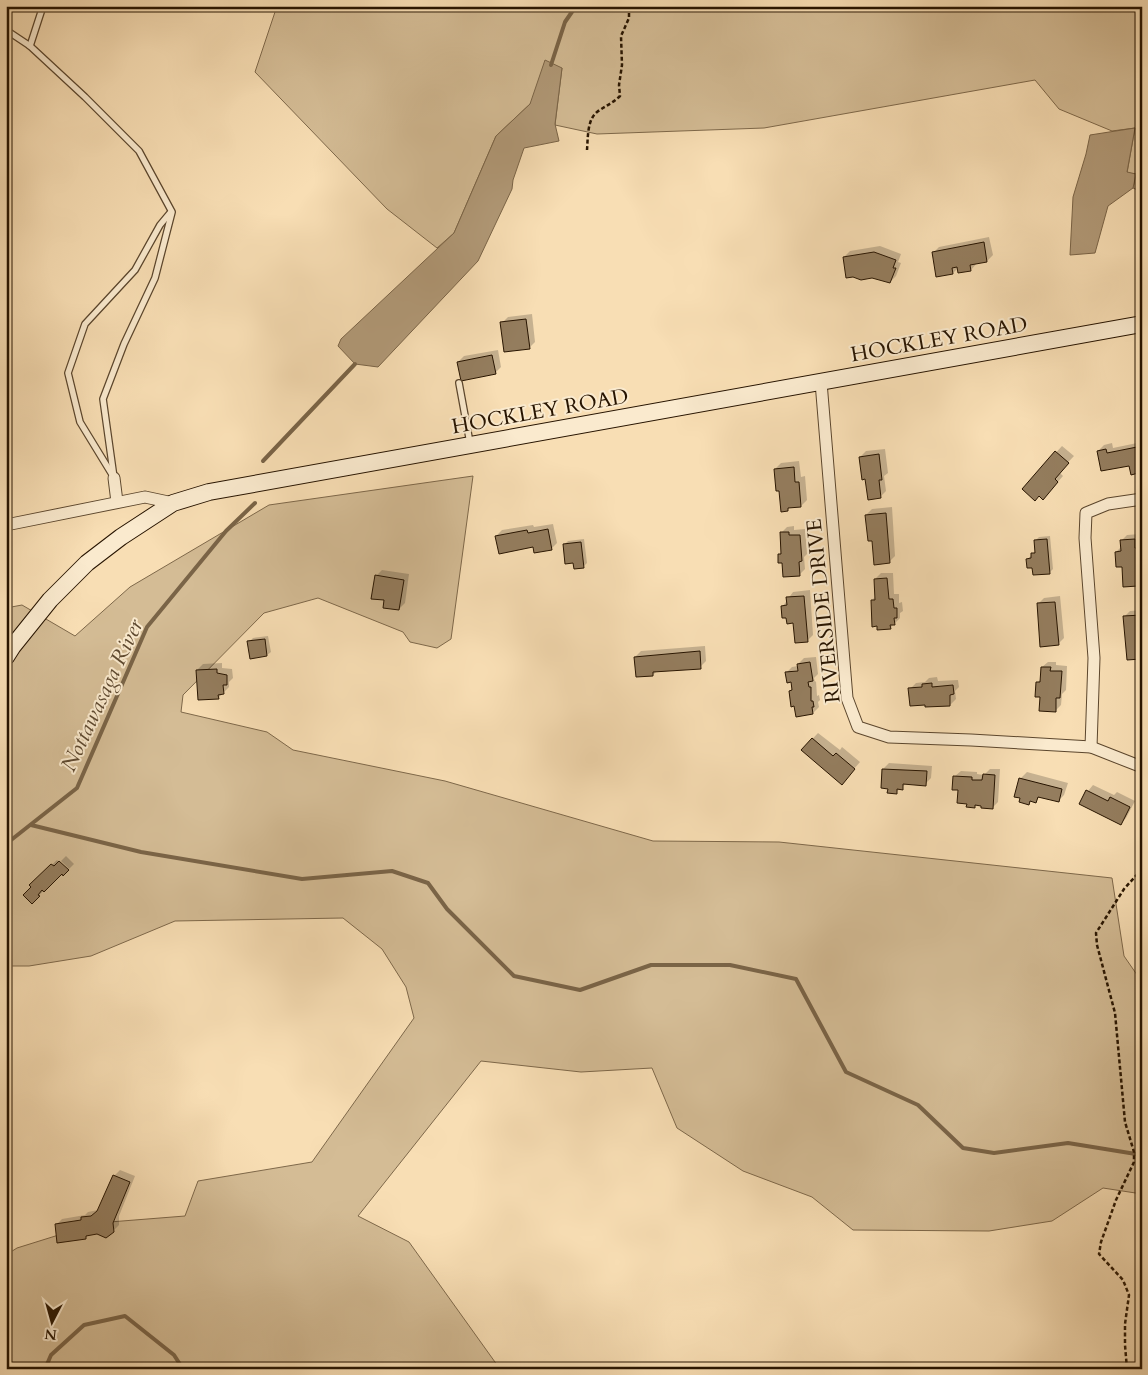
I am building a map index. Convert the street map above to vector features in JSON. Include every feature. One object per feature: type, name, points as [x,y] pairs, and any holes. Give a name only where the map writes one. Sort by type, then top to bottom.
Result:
[{"type":"main road","name":"HOCKLEY ROAD","points":[[6,657],[50,600],[87,563],[173,503],[209,492],[1142,324]]},
{"type":"street","name":"RIVERSIDE DRIVE","points":[[821,382],[847,698],[858,727],[889,737],[1091,747],[1142,767]]},
{"type":"street","points":[[114,478],[117,502]]},
{"type":"street","points":[[6,525],[145,497],[173,503]]},
{"type":"street","points":[[1091,747],[1094,658],[1085,538],[1086,513],[1108,504],[1142,499]]},
{"type":"lane","points":[[30,46],[42,6]]},
{"type":"lane","points":[[6,30],[30,46],[139,151],[172,212],[155,278],[124,344],[103,399],[114,478]]},
{"type":"lane","points":[[114,478],[80,422],[68,373],[85,324],[135,270],[160,225],[172,212]]},
{"type":"lane","points":[[459,383],[470,445]]},
{"type":"path","points":[[587,150],[590,126],[596,113],[612,104],[620,96],[621,36],[629,18],[629,6]]},
{"type":"path","points":[[1127,1369],[1125,1324],[1129,1295],[1123,1280],[1099,1254],[1101,1242],[1116,1200],[1134,1162],[1134,1154],[1125,1122],[1115,1013],[1097,945],[1096,933],[1124,889],[1142,869]]},
{"type":"shaded area","points":[[277,6],[1142,6],[1142,192],[1133,188],[1136,174],[1127,173],[1135,128],[1112,131],[1059,109],[1035,80],[764,128],[597,134],[555,125],[562,68],[530,104],[496,136],[454,233],[437,248],[387,209],[255,72]]},
{"type":"shaded area","points":[[545,60],[562,68],[555,124],[559,141],[524,148],[513,180],[512,189],[478,261],[378,367],[355,364],[338,346],[341,339],[454,233],[496,136],[530,104]]},
{"type":"shaded area","points":[[1135,128],[1127,172],[1136,174],[1133,188],[1108,206],[1095,253],[1070,255],[1073,197],[1090,135]]},
{"type":"shaded area","points":[[473,476],[451,639],[437,648],[410,642],[403,632],[318,598],[264,613],[183,695],[181,712],[267,732],[293,750],[445,781],[653,841],[779,842],[1112,878],[1124,956],[1142,982],[1142,1194],[1103,1188],[1052,1221],[989,1231],[853,1230],[812,1197],[743,1171],[677,1128],[652,1068],[581,1072],[481,1061],[358,1216],[409,1242],[500,1369],[6,1369],[6,1255],[17,1248],[97,1223],[185,1216],[198,1181],[312,1162],[414,1018],[406,987],[382,949],[343,918],[175,921],[91,956],[29,966],[6,966],[6,608],[22,605],[75,636],[130,587],[269,505]]},
{"type":"building","points":[[984,242],[987,262],[970,265],[971,271],[958,273],[957,267],[952,268],[953,274],[936,277],[932,252]]},
{"type":"building","points":[[874,252],[896,260],[893,268],[896,268],[890,283],[872,278],[861,280],[853,277],[846,278],[843,257]]},
{"type":"building","points":[[526,319],[530,349],[504,352],[500,322]]},
{"type":"building","points":[[492,355],[496,374],[461,381],[457,362]]},
{"type":"building","points":[[1142,446],[1142,472],[1131,475],[1129,466],[1101,471],[1097,451],[1106,449],[1107,453]]},
{"type":"building","points":[[1055,451],[1069,463],[1055,479],[1058,482],[1043,500],[1039,496],[1035,501],[1022,489]]},
{"type":"building","points":[[879,454],[882,480],[879,480],[881,498],[868,500],[865,479],[862,480],[859,457]]},
{"type":"building","points":[[794,467],[795,482],[799,482],[801,507],[788,508],[788,511],[781,512],[779,491],[776,491],[774,469]]},
{"type":"building","points":[[886,513],[890,563],[874,565],[872,541],[868,541],[865,515]]},
{"type":"building","points":[[548,529],[552,550],[534,553],[533,547],[499,554],[495,536],[527,530],[528,533]]},
{"type":"building","points":[[780,532],[789,532],[789,535],[800,535],[802,561],[799,562],[800,576],[783,577],[782,563],[778,563],[778,554],[781,554]]},
{"type":"building","points":[[1047,539],[1050,574],[1033,575],[1032,568],[1027,568],[1026,559],[1031,558],[1031,553],[1035,553],[1034,540]]},
{"type":"building","points":[[1135,539],[1135,548],[1142,548],[1142,567],[1137,567],[1138,586],[1123,587],[1122,567],[1116,567],[1115,552],[1121,551],[1120,540]]},
{"type":"building","points":[[581,542],[584,568],[574,569],[573,563],[565,564],[563,544]]},
{"type":"building","points":[[375,575],[404,580],[399,610],[383,608],[384,600],[371,599]]},
{"type":"building","points":[[887,578],[889,599],[893,599],[894,608],[897,608],[897,618],[894,618],[895,625],[890,625],[891,629],[877,630],[877,626],[872,627],[871,600],[875,600],[874,579]]},
{"type":"building","points":[[804,596],[808,642],[795,643],[793,623],[787,624],[786,618],[782,618],[781,606],[787,605],[786,597]]},
{"type":"building","points":[[1055,602],[1059,645],[1040,647],[1037,603]]},
{"type":"building","points":[[1142,615],[1142,637],[1139,637],[1141,659],[1127,660],[1123,616]]},
{"type":"building","points":[[265,639],[267,656],[250,659],[247,641]]},
{"type":"building","points":[[700,651],[701,669],[653,672],[653,676],[636,677],[634,657]]},
{"type":"building","points":[[810,662],[813,681],[808,682],[809,687],[811,687],[811,701],[813,701],[814,707],[812,707],[813,714],[796,717],[794,706],[791,707],[789,691],[792,690],[791,682],[787,683],[785,672],[798,671],[797,664]]},
{"type":"building","points":[[1041,667],[1051,667],[1050,671],[1062,671],[1060,698],[1056,698],[1056,712],[1039,711],[1040,697],[1035,697],[1036,682],[1040,682]]},
{"type":"building","points":[[217,669],[217,673],[227,675],[227,685],[223,685],[224,694],[218,695],[219,699],[198,700],[196,670]]},
{"type":"building","points":[[932,683],[932,687],[953,685],[954,694],[950,695],[950,706],[910,706],[908,688],[922,687],[922,684]]},
{"type":"building","points":[[812,738],[833,756],[836,753],[855,769],[842,785],[801,750]]},
{"type":"building","points":[[882,769],[927,771],[926,786],[903,784],[903,790],[897,789],[897,794],[887,793],[888,789],[881,788]]},
{"type":"building","points":[[983,774],[995,775],[993,809],[981,808],[981,806],[975,805],[975,808],[966,807],[967,804],[957,803],[958,790],[952,790],[953,776],[972,777],[972,780],[982,780]]},
{"type":"building","points":[[1019,778],[1062,789],[1059,802],[1038,797],[1036,803],[1030,801],[1029,805],[1019,802],[1020,798],[1014,797]]},
{"type":"building","points":[[1086,790],[1108,801],[1110,797],[1130,807],[1121,825],[1079,804]]},
{"type":"building","points":[[59,861],[69,870],[63,876],[62,874],[44,892],[42,890],[38,895],[40,896],[32,904],[23,895],[31,887],[29,885],[51,864],[54,866]]},
{"type":"building","points":[[113,1175],[130,1182],[113,1223],[114,1232],[106,1238],[97,1234],[86,1236],[86,1239],[57,1243],[55,1224],[81,1220],[81,1217],[91,1216],[97,1211]]},
{"type":"waterway","name":"Nottawasaga River","points":[[551,65],[565,22],[576,6]]},
{"type":"waterway","name":"Nottawasaga River","points":[[263,461],[355,364]]},
{"type":"waterway","name":"Nottawasaga River","points":[[6,844],[77,788],[147,627],[226,531],[255,503]]},
{"type":"waterway","points":[[31,825],[141,852],[302,879],[392,871],[428,883],[447,909],[514,976],[580,990],[651,965],[730,965],[796,979],[846,1072],[918,1105],[963,1148],[994,1153],[1068,1143],[1142,1155]]},
{"type":"waterway","points":[[45,1369],[51,1355],[84,1325],[125,1316],[174,1355],[183,1369]]}]
